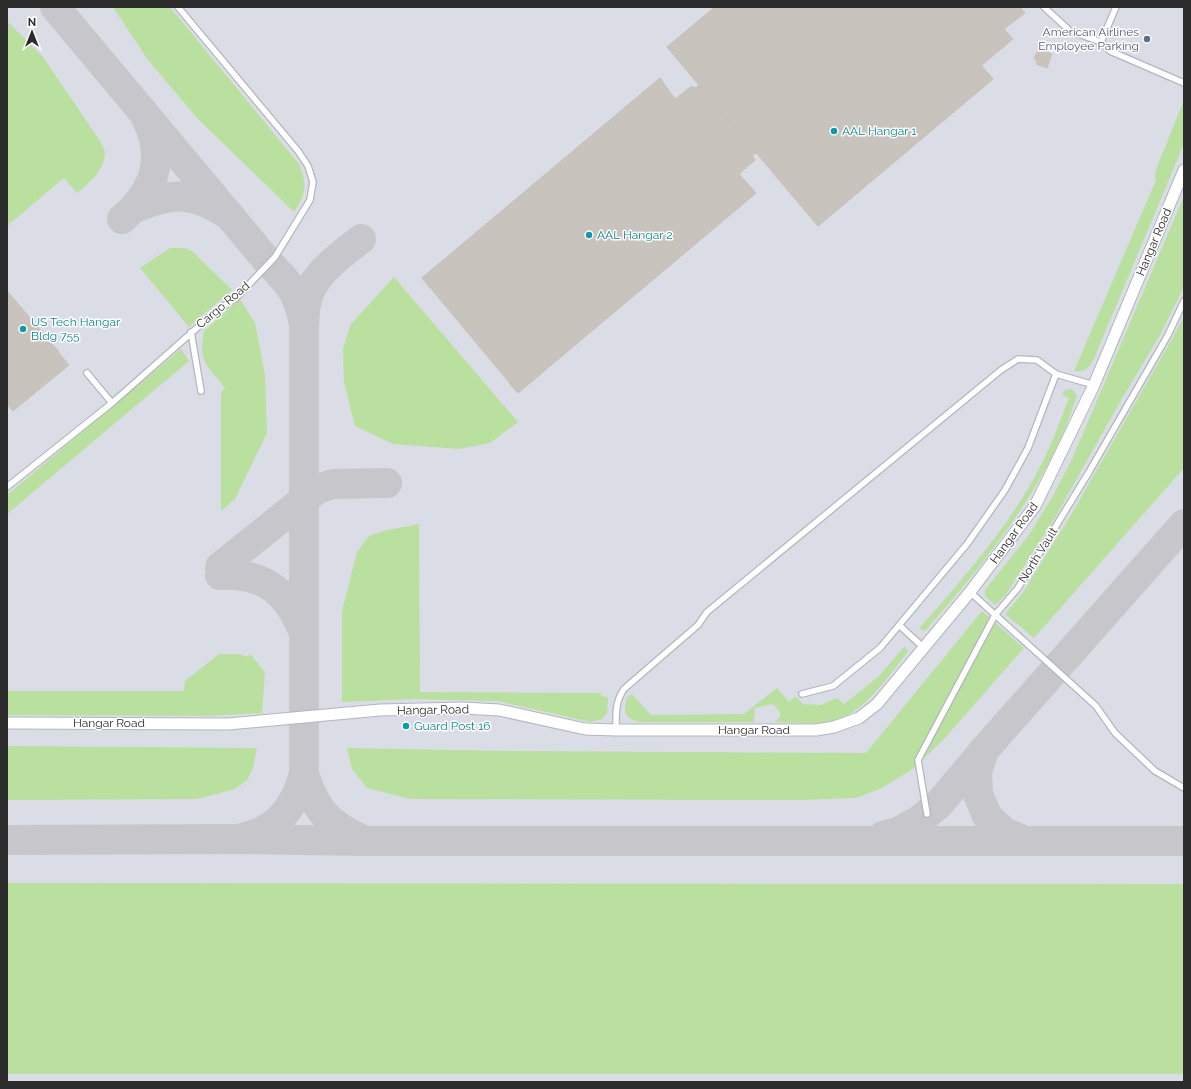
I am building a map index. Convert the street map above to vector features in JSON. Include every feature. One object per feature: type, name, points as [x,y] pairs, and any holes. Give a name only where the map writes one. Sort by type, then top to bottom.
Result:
[{"type":"street","name":"Hangar Road","points":[[7,723],[228,724],[380,710],[463,708],[499,710],[585,729],[616,730],[816,730],[834,727],[859,718],[877,704],[924,648],[970,592],[1035,506],[1094,385],[1184,170]]},
{"type":"lane","name":"Cargo Road","points":[[7,487],[112,403],[215,312],[236,298],[275,257],[310,200],[313,182],[308,166],[298,151],[178,7]]},
{"type":"lane","points":[[1044,7],[1070,31],[1101,42],[1110,51],[1184,83]]},
{"type":"lane","points":[[1101,42],[1116,7]]},
{"type":"lane","name":"North Vault","points":[[927,814],[918,760],[995,614],[1018,588],[1089,472],[1168,335],[1184,301]]},
{"type":"lane","points":[[191,332],[201,391]]},
{"type":"lane","points":[[616,730],[616,707],[618,698],[624,689],[698,625],[707,612],[1001,370],[1018,359],[1037,360],[1056,374],[1094,385]]},
{"type":"lane","points":[[87,374],[112,403]]},
{"type":"lane","points":[[802,694],[833,686],[880,648],[968,544],[1006,490],[1028,448],[1056,374]]},
{"type":"lane","points":[[970,592],[1096,706],[1115,733],[1155,771],[1184,788]]},
{"type":"lane","points":[[899,625],[924,648]]},
{"type":"shaded area","points":[[7,7],[1184,7],[1184,1082],[7,1082]]},
{"type":"green space","points":[[113,7],[170,7],[299,164],[303,177],[304,188],[301,199],[294,212],[197,118],[148,60]]},
{"type":"green space","points":[[7,21],[43,57],[98,138],[104,149],[105,156],[101,168],[87,185],[77,193],[64,178],[7,226]]},
{"type":"green space","points":[[1184,100],[1184,144],[1093,361],[1085,370],[1074,371],[1156,180],[1155,172]]},
{"type":"green space","points":[[1184,196],[1184,287],[1160,335],[1116,409],[1056,516],[1005,596],[995,605],[985,596],[985,590],[1028,536],[1053,496],[1072,459]]},
{"type":"green space","points":[[170,248],[185,248],[193,252],[232,290],[189,327],[140,268]]},
{"type":"green space","points":[[394,277],[518,422],[490,443],[459,449],[393,444],[355,426],[344,382],[343,348],[351,324]]},
{"type":"green space","points":[[240,299],[255,323],[265,375],[267,433],[235,499],[221,511],[221,393],[225,388],[209,368],[203,357],[202,341],[204,331]]},
{"type":"green space","points":[[1184,316],[1184,468],[1034,638],[1005,614],[1022,594],[1071,515]]},
{"type":"green space","points":[[181,349],[189,361],[7,514],[7,495]]},
{"type":"green space","points":[[1072,389],[1077,395],[1051,459],[1014,520],[948,605],[925,631],[919,629],[985,551],[1015,509],[1041,465],[1052,441],[1069,398],[1062,395],[1065,390]]},
{"type":"green space","points":[[419,524],[420,692],[601,693],[601,696],[608,697],[607,713],[602,719],[590,722],[497,701],[414,699],[342,702],[342,612],[357,552],[369,536],[387,530]]},
{"type":"green space","points":[[982,611],[1024,648],[943,740],[914,768],[882,788],[856,798],[802,800],[410,799],[367,788],[352,769],[347,748],[503,751],[866,753]]},
{"type":"green space","points":[[905,646],[908,652],[865,703],[843,717],[831,721],[811,723],[775,722],[780,717],[780,712],[773,704],[755,708],[754,722],[638,722],[627,716],[625,710],[627,697],[632,694],[651,715],[744,714],[777,688],[789,702],[795,696],[803,704],[821,705],[837,698],[844,704],[878,677]]},
{"type":"green space","points":[[219,654],[239,654],[247,657],[250,654],[265,672],[262,713],[210,716],[7,715],[7,691],[184,691],[185,681]]},
{"type":"green space","points":[[7,746],[257,748],[253,768],[247,780],[235,789],[198,799],[7,800]]},
{"type":"green space","points":[[7,883],[1184,884],[1184,1074],[7,1074]]},
{"type":"building","name":"AAL Hangar 1","points":[[715,7],[931,7],[993,79],[818,226],[667,47]]},
{"type":"building","name":"AAL Hangar 1","points":[[715,7],[1020,7],[1025,13],[1004,29],[1013,39],[981,66],[993,79],[818,226],[667,47]]},
{"type":"building","points":[[1042,50],[1052,54],[1047,68],[1036,64],[1037,60],[1034,59],[1037,52],[1041,53]]},
{"type":"building","name":"AAL Hangar 2","points":[[660,78],[668,90],[654,102],[733,195],[747,183],[756,193],[518,393],[509,383],[525,370],[446,275],[430,288],[422,278]]},
{"type":"building","name":"AAL Hangar 2","points":[[660,78],[675,99],[692,86],[695,88],[699,85],[756,153],[752,156],[755,160],[739,174],[756,193],[518,393],[422,278]]},
{"type":"building","name":"US Tech Hangar Bldg 755","points":[[7,291],[59,352],[7,395]]},
{"type":"building","name":"US Tech Hangar Bldg 755","points":[[7,291],[69,365],[13,411],[7,404]]},
{"type":"taxiway","points":[[55,7],[288,284],[296,297],[304,324]]},
{"type":"taxiway","points":[[122,219],[142,198],[154,174],[156,148],[153,134],[147,120]]},
{"type":"taxiway","points":[[135,208],[159,199],[180,196],[201,200],[224,212]]},
{"type":"taxiway","points":[[245,837],[257,834],[276,822],[284,814],[296,796],[304,774],[305,310],[309,294],[319,276],[335,260],[361,239]]},
{"type":"taxiway","points":[[220,567],[317,489],[333,484],[387,483]]},
{"type":"taxiway","points":[[883,836],[898,832],[918,821],[938,805],[985,749],[1184,524]]},
{"type":"taxiway","points":[[220,575],[249,577],[272,587],[289,605],[297,617],[303,631]]},
{"type":"taxiway","points":[[984,751],[977,771],[978,794],[987,816],[1004,832],[1025,841]]},
{"type":"taxiway","points":[[304,774],[313,798],[325,815],[341,828],[363,840]]},
{"type":"taxiway","points":[[7,840],[1184,841]]},
{"type":"place","name":"American Airlines Employee Parking","points":[[1147,39]]},
{"type":"place","name":"AAL Hangar 1","points":[[834,131]]},
{"type":"place","name":"AAL Hangar 2","points":[[589,235]]},
{"type":"place","name":"US Tech Hangar Bldg 755","points":[[23,329]]},
{"type":"place","name":"Guard Post 16","points":[[406,726]]}]
